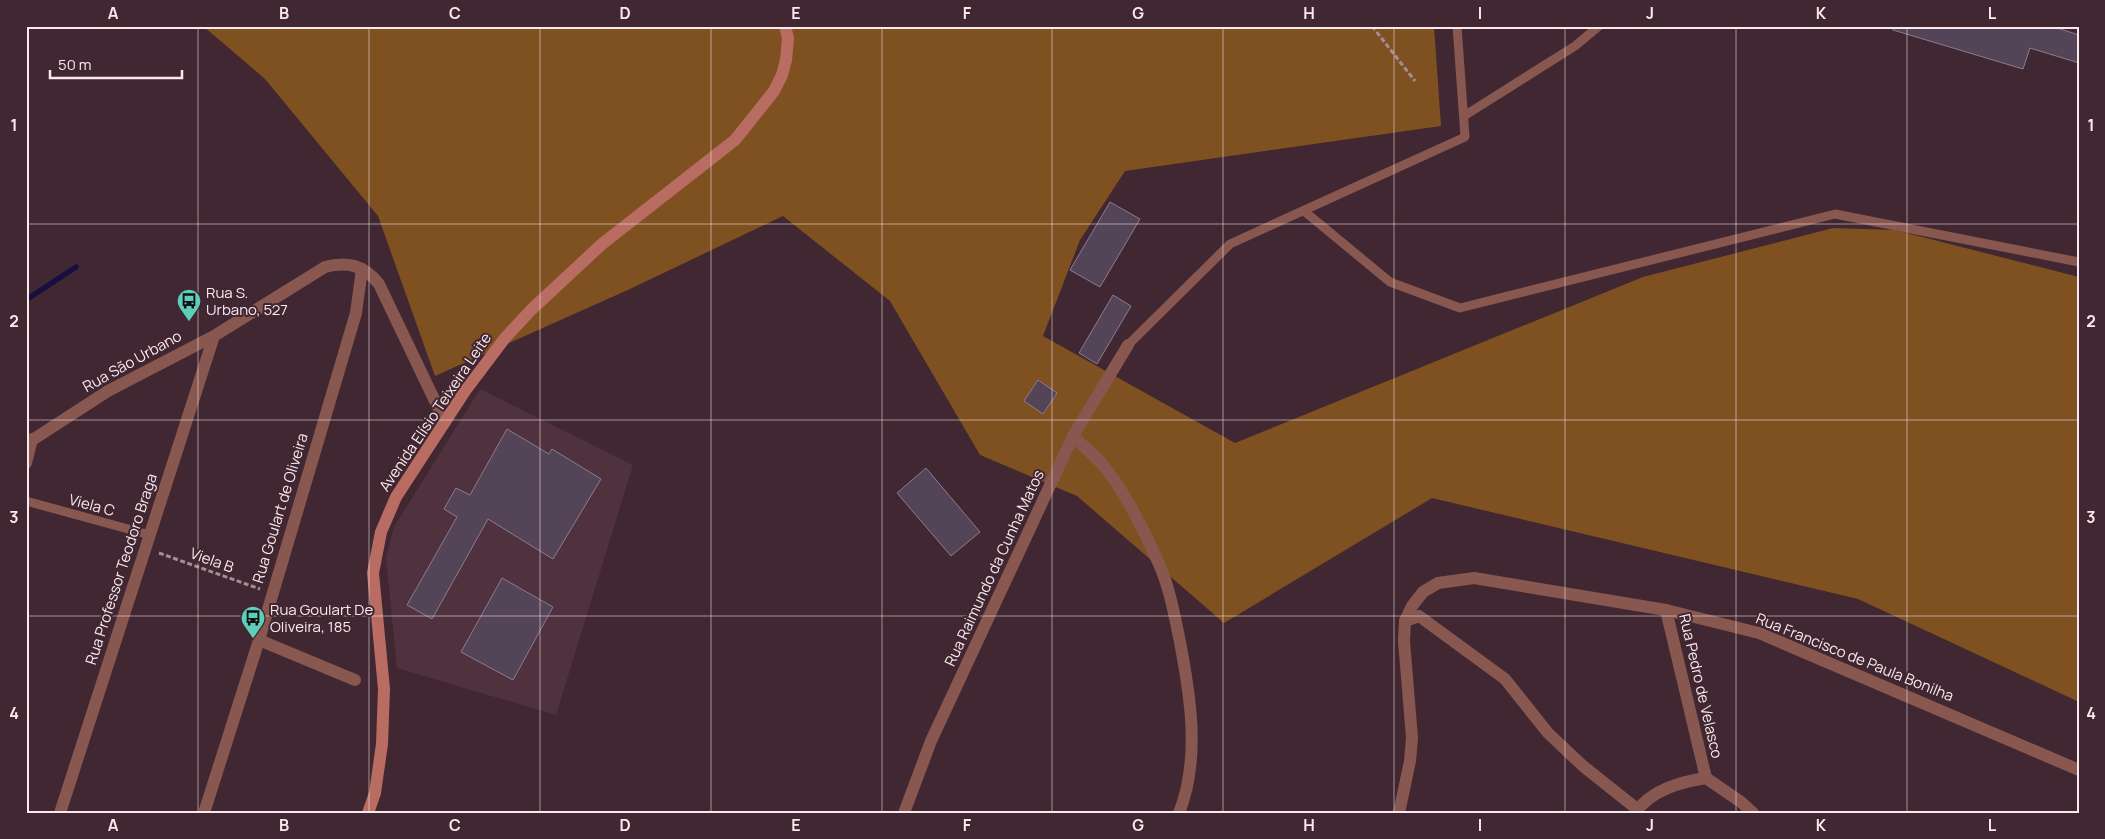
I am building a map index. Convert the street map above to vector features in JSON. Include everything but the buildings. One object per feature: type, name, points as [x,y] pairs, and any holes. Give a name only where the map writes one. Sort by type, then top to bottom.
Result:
[{"type":"main road","name":"Avenida Elísio Teixeira Leite","points":[[368,813],[375,793],[382,744],[384,689],[373,573],[381,532],[396,497],[445,422],[505,338],[531,310],[602,244],[735,140],[774,91],[782,75],[786,60],[788,38],[785,26]]},
{"type":"street","name":"Rua São Urbano","points":[[29,442],[108,391],[214,336],[325,267],[336,264],[362,268]]},
{"type":"street","points":[[362,268],[370,273],[379,284],[445,422]]},
{"type":"street","name":"Rua Goulart de Oliveira","points":[[204,813],[259,640],[356,312],[362,268]]},
{"type":"street","name":"Rua Professor Teodoro Braga","points":[[60,813],[214,336]]},
{"type":"street","name":"Rua Raimundo da Cunha Matos","points":[[904,813],[931,741],[1073,436],[1128,345]]},
{"type":"street","points":[[1073,436],[1103,465],[1132,511],[1160,565],[1174,613],[1190,704],[1190,764],[1185,797],[1179,813]]},
{"type":"street","points":[[26,463],[29,442]]},
{"type":"street","name":"Rua Francisco de Paula Bonilha","points":[[1404,621],[1412,606],[1423,592],[1438,583],[1474,578],[1666,610],[1759,633],[2079,770]]},
{"type":"street","name":"Rua Pedro de Velasco","points":[[1636,811],[1660,791],[1687,781],[1706,778],[1666,610]]},
{"type":"street","points":[[1399,813],[1410,762],[1412,738],[1404,621],[1419,616],[1505,679],[1548,733],[1636,811]]},
{"type":"street","points":[[259,640],[355,680]]},
{"type":"street","points":[[1706,778],[1741,802],[1753,813]]},
{"type":"lane","points":[[1128,345],[1230,244],[1465,137],[1457,26]]},
{"type":"lane","points":[[1464,116],[1575,46],[1599,26]]},
{"type":"lane","points":[[1304,210],[1390,282],[1460,308],[1835,214],[2079,262]]},
{"type":"lane","name":"Viela C","points":[[26,501],[150,535]]},
{"type":"path","points":[[1372,26],[1416,80]]},
{"type":"path","name":"Viela B","points":[[145,548],[272,593]]},
{"type":"shaded area","points":[[203,26],[1434,26],[1441,126],[1125,171],[1080,240],[1043,336],[1235,443],[1643,277],[1833,228],[1895,230],[2079,277],[2079,702],[1858,599],[1432,498],[1224,623],[1077,496],[980,455],[890,301],[783,216],[630,289],[435,376],[378,216],[265,79]]},
{"type":"shaded area","points":[[480,389],[633,465],[556,715],[397,668],[386,558],[394,527]]},
{"type":"waterway","points":[[26,300],[76,267]]},
{"type":"place","name":"Rua S. Urbano, 527","points":[[189,322]]},
{"type":"place","name":"Rua Goulart De Oliveira, 185","points":[[253,639]]}]
